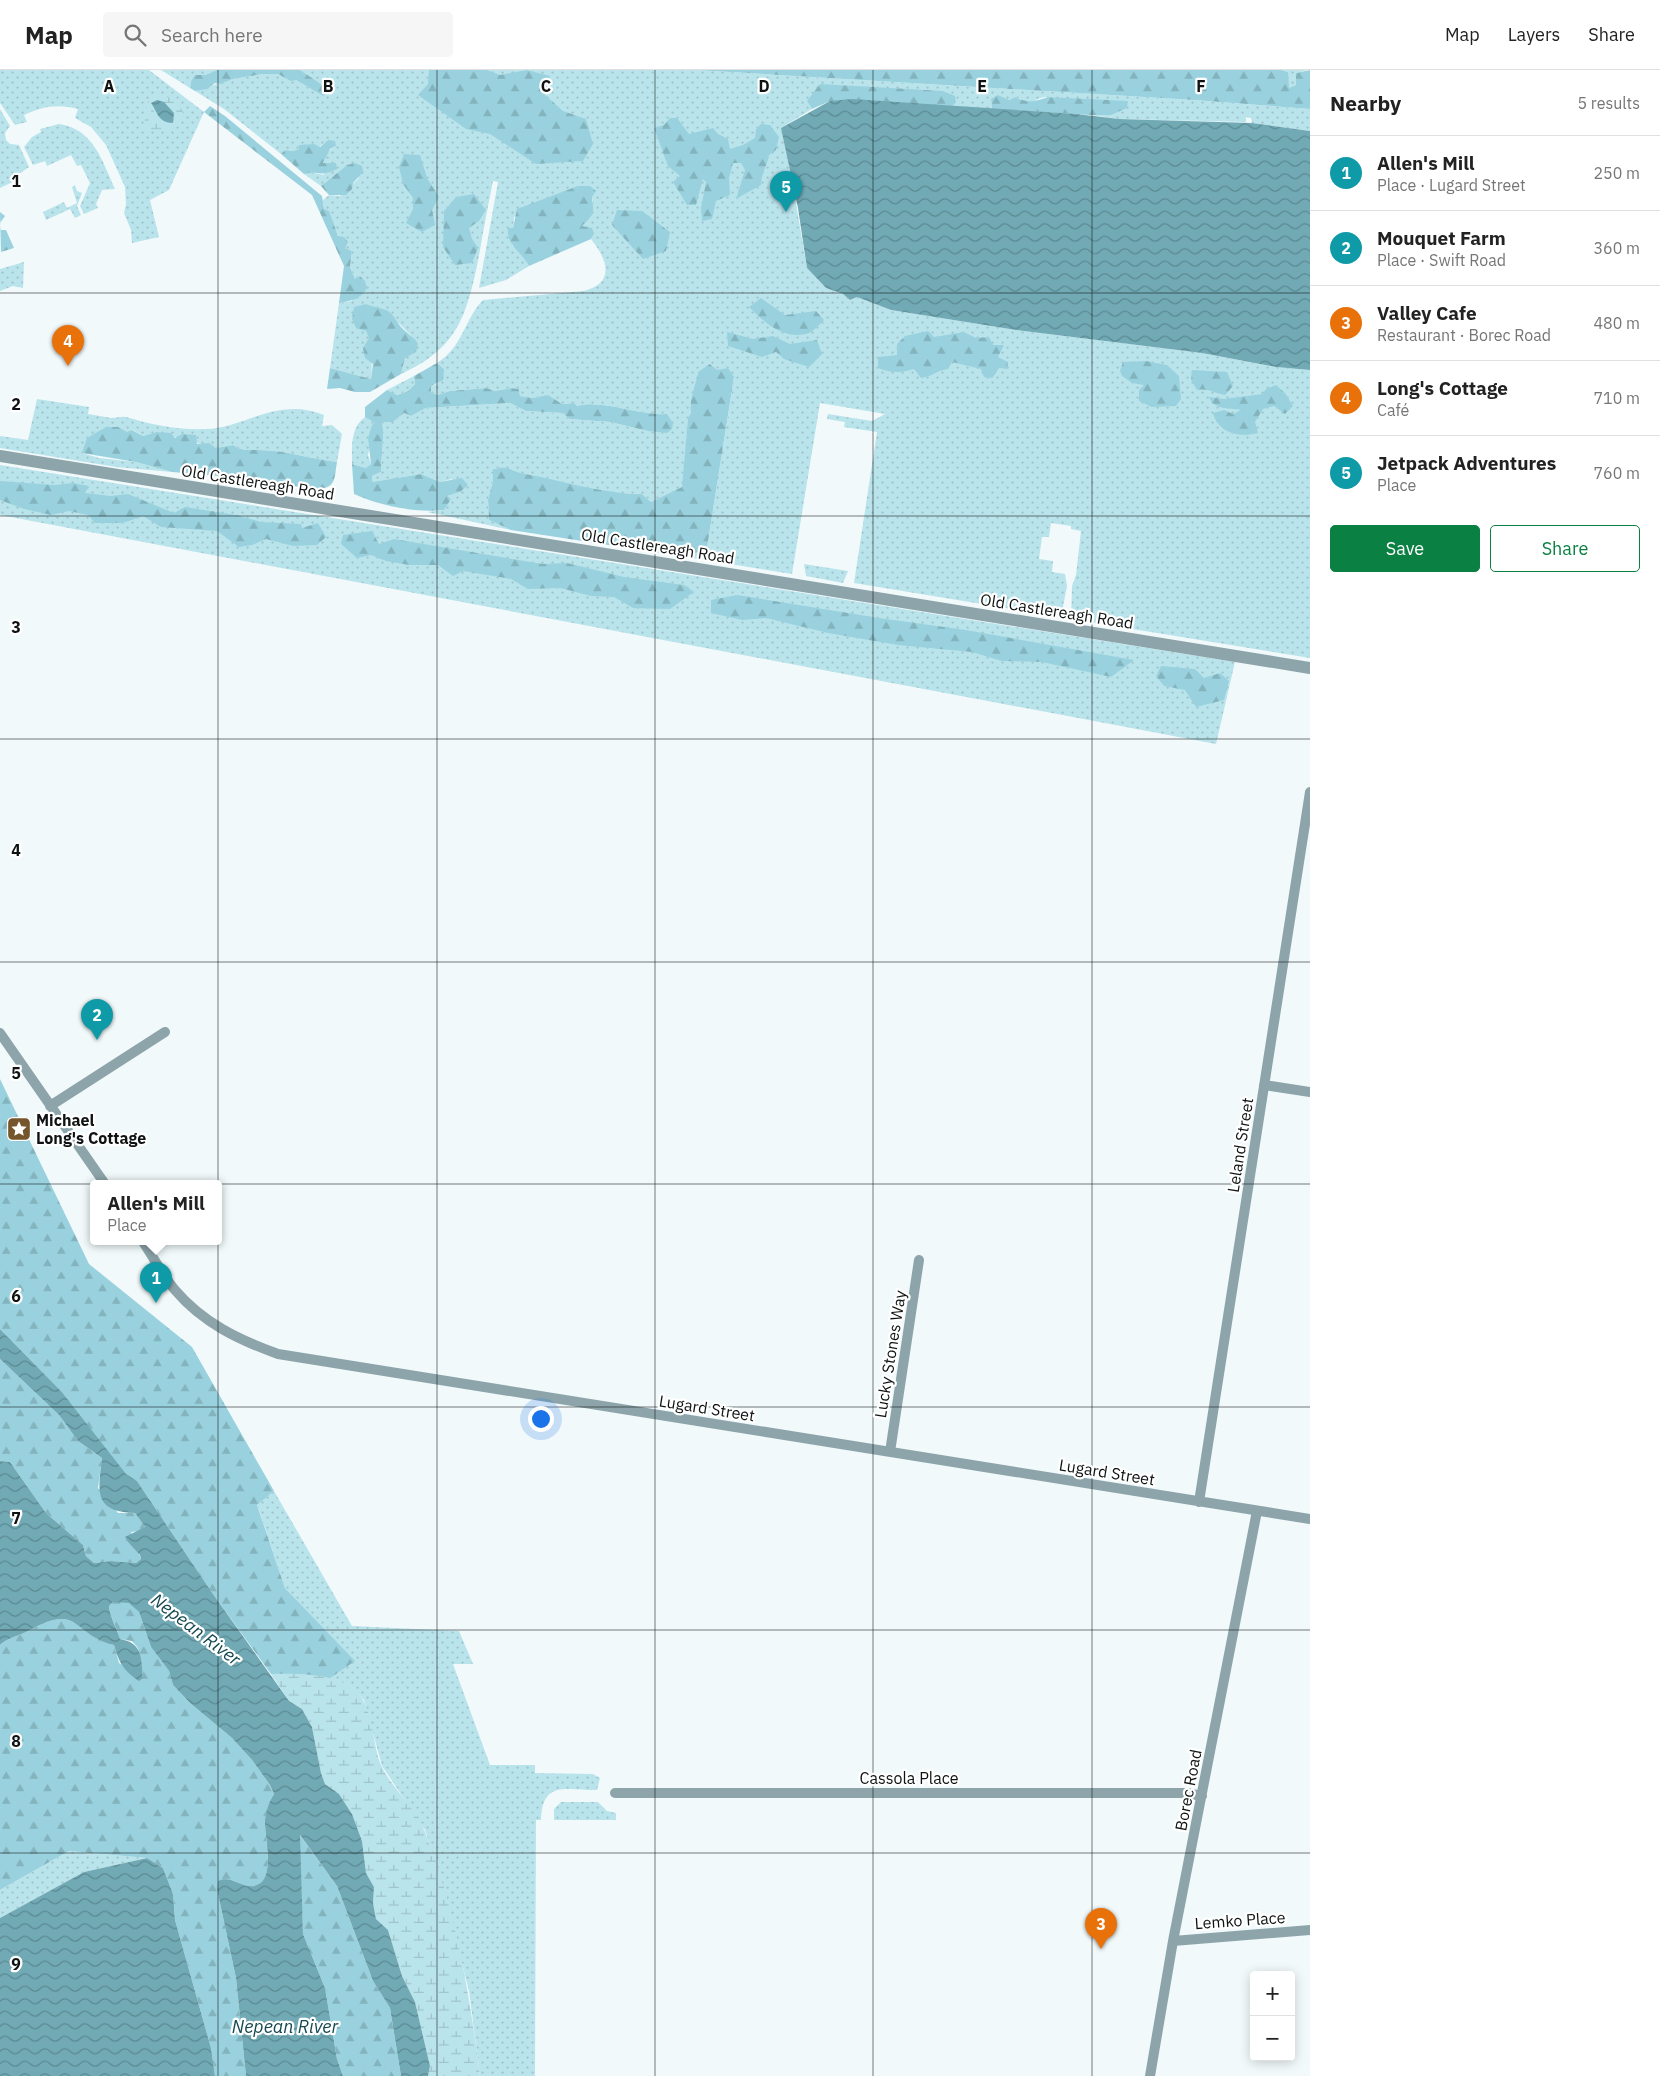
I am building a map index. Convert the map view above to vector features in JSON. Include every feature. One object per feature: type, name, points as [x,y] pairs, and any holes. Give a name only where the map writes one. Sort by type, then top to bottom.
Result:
[{"type":"street","name":"Old Castlereagh Road","points":[[0,456],[1310,668]]},
{"type":"street","name":"Leland Street","points":[[1199,1502],[1310,792]]},
{"type":"street","points":[[50,1106],[165,1032]]},
{"type":"street","points":[[0,1033],[102,1180]]},
{"type":"street","points":[[1264,1085],[1310,1092]]},
{"type":"street","name":"Lugard Street","points":[[145,1245],[174,1289],[196,1311],[219,1328],[240,1340],[278,1354],[1310,1519]]},
{"type":"street","name":"Lucky Stones Way","points":[[890,1452],[919,1260]]},
{"type":"street","name":"Borec Road","points":[[1150,2076],[1173,1941],[1257,1511]]},
{"type":"street","name":"Cassola Place","points":[[615,1793],[1187,1794],[1202,1796]]},
{"type":"street","name":"Lemko Place","points":[[1173,1941],[1310,1930]]},
{"type":"green space","points":[[0,70],[149,70],[204,112],[169,190],[150,200],[159,237],[132,243],[131,230],[124,213],[126,204],[125,187],[106,145],[91,127],[75,118],[78,109],[57,106],[44,108],[24,115],[27,122],[15,125],[0,103]]},
{"type":"green space","points":[[161,70],[217,70],[205,75],[195,76],[191,81],[190,88]]},
{"type":"green space","points":[[217,70],[300,70],[327,88],[328,93],[323,96],[296,80],[291,81],[278,74],[263,74],[233,79],[220,84],[215,83],[207,89],[195,91],[190,88],[191,81],[195,75],[205,75]]},
{"type":"green space","points":[[300,70],[696,70],[1194,100],[1310,109],[1310,131],[1252,123],[1251,118],[1246,117],[1246,122],[1119,119],[1090,115],[1111,115],[1072,102],[1049,97],[1031,102],[1015,97],[1009,100],[991,100],[992,109],[952,106],[956,103],[943,91],[807,101],[812,109],[781,128],[785,139],[807,268],[826,288],[843,294],[850,300],[857,297],[891,310],[1016,330],[1202,353],[1276,367],[1310,370],[1310,658],[1071,619],[1072,586],[1076,575],[1081,531],[1071,529],[1071,526],[1051,523],[1049,537],[1042,537],[1039,559],[1053,561],[1052,572],[1065,574],[1067,586],[1061,617],[854,583],[877,432],[844,427],[845,422],[827,419],[828,414],[872,421],[885,414],[820,403],[792,574],[686,557],[707,548],[734,377],[717,370],[698,372],[691,399],[691,413],[688,417],[683,487],[651,502],[642,494],[597,490],[517,473],[506,468],[493,469],[493,481],[488,499],[489,520],[511,530],[427,512],[444,510],[446,496],[460,492],[452,479],[440,482],[421,474],[372,482],[372,476],[381,472],[382,422],[393,422],[404,413],[411,416],[426,408],[510,403],[526,411],[563,413],[569,419],[610,422],[648,431],[666,414],[644,413],[609,406],[562,404],[548,396],[533,398],[520,396],[519,389],[511,388],[495,391],[486,388],[450,391],[437,395],[431,392],[431,386],[437,384],[444,369],[437,363],[453,349],[472,315],[483,300],[584,291],[601,282],[606,270],[601,254],[591,239],[594,234],[581,226],[593,202],[592,197],[514,217],[512,245],[523,254],[529,266],[506,280],[479,288],[498,182],[493,181],[470,295],[457,327],[448,341],[421,364],[401,374],[405,358],[418,343],[387,311],[378,310],[366,304],[372,369],[371,379],[330,368],[339,303],[352,301],[355,279],[350,267],[352,251],[345,248],[324,209],[323,200],[329,195],[340,196],[359,178],[347,165],[321,186],[304,174],[310,172],[324,175],[326,155],[328,151],[336,146],[328,140],[319,147],[299,145],[300,149],[293,151],[285,150],[281,154],[224,109],[195,91],[233,79],[263,74],[278,74],[296,80],[323,96],[326,88]]},
{"type":"green space","points":[[429,70],[487,70],[500,75],[527,70],[550,76],[545,95],[563,111],[586,119],[593,144],[583,161],[536,164],[490,134],[466,129],[418,95],[428,84]]},
{"type":"green space","points":[[696,70],[1281,70],[1288,72],[1289,88],[1296,85],[1296,73],[1310,70],[1310,109],[1194,100]]},
{"type":"green space","points":[[1281,70],[1307,70],[1296,73],[1296,85],[1288,89],[1288,72]]},
{"type":"green space","points":[[820,84],[943,91],[955,96],[956,103],[952,106],[830,101],[812,109],[807,101]]},
{"type":"green space","points":[[998,95],[1009,100],[1015,97],[1027,101],[1048,97],[1128,101],[1127,108],[1111,115],[1090,115],[992,109],[991,99]]},
{"type":"green space","points":[[152,96],[166,97],[174,100],[180,106],[183,114],[172,129],[145,130],[141,127],[144,123],[149,99]],"holes":[[[153,106],[171,108],[168,123],[154,113]]]},
{"type":"green space","points":[[210,106],[225,116],[322,196],[324,209],[329,211],[338,236],[344,237],[348,242],[345,248],[352,251],[350,267],[355,279],[360,276],[365,281],[367,288],[362,295],[339,303],[344,266],[312,195],[204,112]]},
{"type":"green space","points":[[0,109],[10,126],[5,133],[6,140],[10,144],[19,145],[29,167],[19,174],[21,178],[0,188]]},
{"type":"green space","points":[[670,118],[677,118],[689,134],[713,128],[718,134],[728,139],[730,149],[743,145],[755,138],[756,129],[761,124],[770,125],[779,137],[776,150],[769,155],[761,185],[736,199],[745,170],[741,163],[733,163],[729,178],[730,195],[716,201],[712,219],[702,221],[701,208],[706,182],[703,179],[696,205],[687,205],[673,182],[680,176],[668,166],[654,128],[664,125]]},
{"type":"green space","points":[[59,124],[81,132],[89,139],[101,157],[115,189],[102,190],[96,204],[98,208],[84,214],[80,206],[90,183],[81,165],[77,166],[71,155],[47,166],[45,161],[33,165],[24,147],[32,137],[41,132],[40,129]]},
{"type":"green space","points":[[328,140],[335,141],[336,146],[330,149],[323,163],[336,163],[337,169],[331,172],[304,174],[281,154],[285,150],[293,151],[299,149],[299,145],[314,144],[320,147]]},
{"type":"green space","points":[[404,154],[420,155],[427,178],[439,197],[432,210],[435,225],[422,232],[406,223],[413,209],[413,198],[403,184],[399,167]]},
{"type":"green space","points":[[355,163],[362,166],[363,172],[353,183],[352,189],[346,195],[329,195],[321,186],[347,165]]},
{"type":"green space","points":[[75,185],[77,191],[82,193],[77,206],[81,215],[75,218],[70,209],[46,220],[43,212],[64,202],[67,208],[77,203],[72,187]]},
{"type":"green space","points":[[578,186],[590,186],[596,191],[592,197],[593,213],[582,226],[592,228],[594,234],[591,239],[529,266],[509,239],[508,228],[513,228],[517,209]]},
{"type":"green space","points":[[474,194],[486,210],[479,221],[469,228],[472,239],[478,248],[472,263],[455,265],[443,247],[444,211],[456,197]]},
{"type":"green space","points":[[617,210],[642,211],[670,232],[666,251],[643,259],[612,225]]},
{"type":"green space","points":[[0,212],[5,216],[0,223]]},
{"type":"green space","points":[[0,225],[1,230],[6,230],[14,248],[1,252]]},
{"type":"green space","points":[[24,262],[23,288],[13,286],[0,291],[0,269]]},
{"type":"green space","points":[[761,298],[785,315],[816,311],[824,320],[809,333],[792,335],[784,333],[762,319],[749,307]]},
{"type":"green space","points":[[366,304],[390,313],[401,327],[418,343],[416,352],[405,358],[401,374],[370,392],[355,392],[340,388],[327,389],[330,368],[371,379],[373,364],[365,358],[363,348],[369,338],[366,331],[356,328],[352,319],[354,307]]},
{"type":"green space","points":[[928,331],[934,337],[964,332],[976,338],[989,337],[993,345],[1004,345],[998,357],[1008,362],[1007,369],[999,368],[992,378],[984,377],[981,369],[952,362],[948,369],[921,378],[914,369],[896,372],[878,368],[878,357],[897,355],[897,344],[905,336]]},
{"type":"green space","points":[[727,332],[753,339],[773,336],[790,344],[817,340],[822,354],[809,367],[784,359],[776,352],[762,357],[728,346]]},
{"type":"green space","points":[[1146,361],[1167,365],[1179,376],[1181,399],[1176,406],[1152,407],[1139,401],[1139,390],[1144,385],[1132,383],[1122,376],[1120,371],[1123,362]]},
{"type":"green space","points":[[437,363],[444,369],[443,380],[431,386],[431,392],[437,395],[450,391],[486,388],[495,391],[511,388],[519,389],[520,396],[533,398],[548,395],[562,404],[574,403],[577,406],[587,404],[609,406],[644,413],[667,414],[673,423],[672,429],[667,433],[648,431],[610,422],[569,419],[563,413],[526,411],[510,403],[426,408],[411,416],[404,413],[393,422],[382,422],[381,472],[372,476],[372,482],[421,474],[440,482],[462,478],[468,485],[460,492],[447,496],[451,499],[444,510],[433,511],[398,508],[354,494],[352,464],[366,468],[371,464],[368,438],[372,425],[375,423],[365,417],[365,407],[387,390],[397,395],[408,391],[415,384],[414,376]]},
{"type":"green space","points":[[710,364],[717,370],[728,368],[734,377],[707,548],[686,557],[511,530],[489,520],[488,499],[493,481],[493,469],[507,468],[520,473],[598,490],[642,494],[651,502],[682,487],[688,417],[691,413],[693,393],[698,372]]},
{"type":"green space","points":[[1192,370],[1227,372],[1233,386],[1225,395],[1208,390],[1197,390],[1191,380]]},
{"type":"green space","points":[[414,376],[415,384],[408,391],[396,395],[387,390]]},
{"type":"green space","points":[[1276,385],[1285,393],[1293,406],[1285,414],[1274,406],[1263,409],[1255,422],[1258,433],[1237,434],[1219,425],[1213,413],[1224,410],[1233,414],[1241,410],[1222,408],[1215,405],[1209,397],[1224,399],[1262,394],[1266,389]]},
{"type":"green space","points":[[37,399],[89,407],[88,414],[111,418],[126,417],[185,429],[220,427],[276,411],[291,409],[307,410],[324,415],[322,426],[332,425],[342,434],[337,462],[279,451],[245,450],[233,445],[216,448],[156,432],[143,436],[133,430],[82,453],[99,458],[136,462],[172,472],[116,467],[0,448],[0,436],[28,440]]},
{"type":"green space","points":[[365,417],[376,423],[368,455],[371,464],[366,468],[352,464],[354,432],[360,421]]},
{"type":"green space","points":[[106,427],[118,427],[127,432],[132,430],[143,436],[156,432],[171,433],[175,438],[182,434],[196,435],[197,444],[209,443],[216,448],[233,445],[245,450],[279,451],[337,462],[333,482],[322,489],[315,489],[230,477],[172,472],[136,462],[82,453],[87,438]]},
{"type":"green space","points":[[0,465],[1235,662],[1216,744],[0,515]]},
{"type":"green space","points":[[0,481],[54,485],[73,483],[89,486],[85,493],[111,496],[128,494],[174,513],[185,507],[236,515],[261,522],[301,524],[302,528],[318,523],[326,537],[317,545],[293,546],[266,539],[252,545],[239,547],[217,531],[161,527],[143,516],[123,523],[95,523],[88,515],[69,511],[51,515],[24,509],[0,500]]},
{"type":"green space","points":[[372,531],[379,544],[394,539],[543,564],[567,563],[624,577],[684,585],[694,592],[670,609],[633,608],[614,597],[591,596],[560,588],[528,589],[511,579],[463,571],[453,576],[438,565],[409,565],[386,561],[371,555],[357,558],[341,544],[343,535]]},
{"type":"green space","points":[[804,564],[848,571],[843,583],[806,576]]},
{"type":"green space","points":[[737,595],[966,630],[1134,660],[1111,677],[1042,662],[1002,661],[972,652],[898,645],[828,633],[766,618],[742,620],[711,613],[711,600]]},
{"type":"green space","points":[[1161,666],[1195,669],[1204,678],[1220,673],[1229,681],[1224,700],[1196,707],[1185,690],[1164,686],[1156,676]]},
{"type":"green space","points":[[0,1079],[89,1264],[192,1347],[274,1491],[257,1505],[285,1588],[355,1661],[329,1679],[289,1674],[271,1674],[213,1594],[137,1481],[126,1475],[62,1392],[0,1329]]},
{"type":"green space","points":[[0,1359],[59,1415],[78,1441],[102,1458],[98,1488],[118,1513],[135,1513],[145,1527],[141,1531],[131,1532],[141,1559],[136,1563],[111,1561],[94,1563],[86,1556],[83,1545],[46,1513],[10,1462],[0,1461]]},
{"type":"green space","points":[[274,1491],[352,1626],[459,1631],[473,1664],[453,1664],[490,1765],[535,1765],[535,1773],[593,1774],[600,1778],[597,1790],[566,1789],[551,1793],[546,1798],[542,1807],[541,1820],[536,1820],[535,2076],[480,2076],[469,1991],[440,1877],[425,1830],[382,1766],[364,1700],[353,1688],[329,1679],[354,1661],[285,1588],[257,1504]]},
{"type":"green space","points":[[113,1602],[129,1602],[139,1612],[151,1647],[169,1671],[173,1685],[190,1703],[232,1738],[252,1760],[270,1785],[274,1794],[265,1820],[268,1865],[264,1880],[259,1885],[247,1888],[237,1882],[222,1880],[218,1882],[217,1889],[236,1978],[246,2076],[215,2076],[211,2048],[175,1920],[173,1894],[163,1868],[147,1858],[69,1851],[0,1890],[0,1645],[45,1623],[58,1619],[67,1620],[75,1623],[100,1640],[114,1645],[119,1663],[143,1677],[138,1648],[132,1641],[120,1639],[112,1619],[109,1606]]},
{"type":"green space","points":[[271,1674],[302,1674],[334,1679],[353,1688],[360,1694],[365,1703],[381,1765],[391,1782],[416,1814],[436,1861],[460,1952],[480,2076],[428,2076],[430,2066],[415,2002],[402,1976],[388,1930],[376,1919],[373,1903],[374,1887],[366,1873],[362,1841],[352,1814],[339,1794],[325,1784],[312,1727],[302,1709],[289,1701]]},
{"type":"green space","points":[[561,1802],[598,1802],[607,1811],[616,1813],[616,1820],[554,1820],[554,1809]]},
{"type":"green space","points":[[299,1834],[337,1886],[373,1981],[390,2008],[401,2076],[343,2076],[337,2059],[325,1988],[303,1934]]},
{"type":"green space","points":[[69,1851],[147,1858],[84,1872],[0,1918],[0,1890]]},
{"type":"water","points":[[852,99],[1076,114],[1119,119],[1252,123],[1310,131],[1310,370],[1276,367],[1202,353],[1016,330],[891,310],[857,297],[850,300],[843,294],[826,288],[807,268],[798,208],[781,128],[830,101]]},
{"type":"water","points":[[157,100],[164,102],[174,113],[173,123],[161,119],[151,103]]},
{"type":"water","name":"Nepean River","points":[[0,1329],[62,1392],[126,1474],[137,1481],[213,1594],[289,1701],[302,1709],[312,1727],[325,1784],[339,1794],[352,1814],[362,1841],[366,1873],[374,1887],[373,1903],[376,1919],[388,1930],[402,1976],[415,2002],[430,2066],[428,2076],[401,2076],[390,2008],[373,1981],[337,1886],[300,1835],[303,1934],[325,1988],[337,2059],[343,2076],[246,2076],[236,1978],[217,1889],[218,1881],[223,1879],[247,1886],[257,1885],[263,1881],[268,1865],[265,1816],[274,1794],[270,1785],[252,1760],[232,1738],[190,1703],[173,1685],[169,1671],[151,1647],[139,1612],[129,1603],[113,1602],[109,1606],[120,1639],[133,1644],[139,1652],[143,1678],[139,1681],[129,1674],[123,1666],[114,1645],[100,1640],[75,1623],[67,1620],[58,1619],[45,1623],[0,1645],[0,1461],[10,1462],[46,1513],[83,1545],[86,1556],[94,1563],[111,1561],[136,1563],[141,1559],[140,1555],[125,1537],[145,1527],[135,1513],[121,1512],[105,1504],[101,1498],[100,1490],[102,1458],[78,1441],[59,1415],[0,1359]]},
{"type":"water","points":[[147,1858],[163,1868],[173,1894],[175,1920],[211,2048],[215,2076],[0,2076],[0,1918],[84,1872]]},
{"type":"place","name":"Jetpack Adventures","points":[[786,212]]},
{"type":"place","name":"Long's Cottage","points":[[68,366]]},
{"type":"place","name":"Mouquet Farm","points":[[97,1040]]},
{"type":"place","name":"Michael Long's Cottage","points":[[19,1129]]},
{"type":"place","name":"Allen's Mill","points":[[156,1303]]},
{"type":"place","name":"Valley Cafe","points":[[1101,1949]]}]
